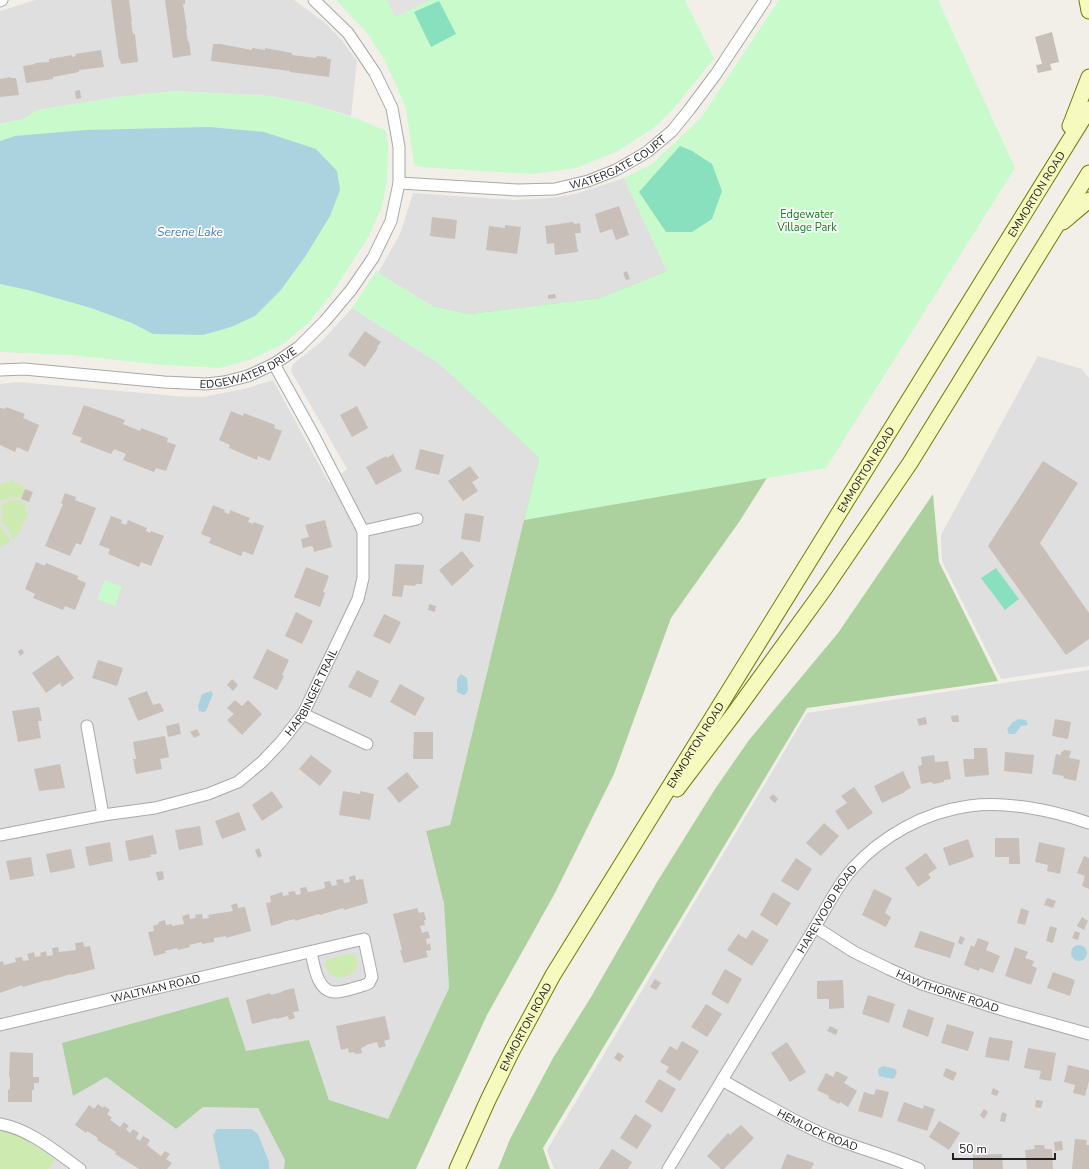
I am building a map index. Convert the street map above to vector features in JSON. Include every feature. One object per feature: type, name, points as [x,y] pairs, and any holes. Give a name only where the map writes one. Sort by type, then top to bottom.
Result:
[{"type":"main road","points":[[1087,0],[1089,11]]},
{"type":"main road","points":[[1054,165],[1089,77]]},
{"type":"main road","name":"EMMORTON ROAD","points":[[457,1169],[512,1051],[549,982],[642,829],[1089,109]]},
{"type":"main road","name":"EMMORTON ROAD","points":[[642,829],[684,781],[826,588],[910,464],[1050,234],[1089,173]]},
{"type":"main road","points":[[1050,234],[1089,200]]},
{"type":"street","name":"EDGEWATER DRIVE","points":[[0,370],[24,369],[164,382],[206,384],[224,382],[248,376],[274,364],[299,347],[351,290],[372,258],[391,222],[399,183],[399,147],[392,108],[375,73],[348,33],[314,0]]},
{"type":"street","name":"WATERGATE COURT","points":[[399,183],[518,190],[555,189],[588,181],[616,170],[647,152],[672,131],[716,74],[765,0]]},
{"type":"street","name":"HARBINGER TRAIL","points":[[0,835],[103,815],[154,808],[208,794],[238,782],[262,762],[281,742],[303,714],[358,599],[363,578],[363,532],[314,436],[274,364]]},
{"type":"street","points":[[363,532],[417,519]]},
{"type":"street","points":[[303,714],[367,744]]},
{"type":"street","points":[[87,726],[103,815]]},
{"type":"street","name":"HAREWOOD ROAD","points":[[668,1169],[815,927],[837,888],[853,868],[884,840],[906,827],[928,817],[948,810],[969,806],[994,805],[1043,810],[1089,822]]},
{"type":"street","name":"HAWTHORNE ROAD","points":[[815,927],[854,952],[922,984],[946,993],[1089,1034]]},
{"type":"street","name":"WALTMAN ROAD","points":[[0,1025],[364,939],[372,977],[365,985],[335,992],[326,990],[319,982],[311,952]]},
{"type":"street","name":"HEMLOCK ROAD","points":[[722,1080],[794,1120],[828,1136],[898,1160],[919,1169]]},
{"type":"street","points":[[0,1124],[34,1136],[80,1169]]},
{"type":"shaded area","points":[[35,0],[294,0],[324,22],[340,38],[357,61],[351,116],[307,103],[270,96],[176,91],[118,97],[38,110],[23,119],[0,124],[0,11]]},
{"type":"shaded area","points":[[387,0],[430,0],[395,17]]},
{"type":"shaded area","points":[[624,178],[667,271],[600,298],[470,314],[432,306],[378,273],[400,234],[413,193],[514,200],[550,198],[575,194]]},
{"type":"shaded area","points":[[352,308],[440,364],[539,458],[450,825],[426,832],[444,904],[449,988],[388,1120],[329,1100],[309,1040],[106,1077],[176,1129],[206,1102],[258,1107],[287,1159],[286,1169],[0,1169],[0,384],[19,382],[203,397],[248,388],[273,380],[329,483],[347,469],[291,371],[293,364],[321,342]]},
{"type":"shaded area","points":[[1038,356],[1082,369],[1089,378],[1089,666],[1001,679],[942,561],[941,535]]},
{"type":"shaded area","points":[[1089,670],[1089,1169],[554,1169],[547,1150],[807,713]]},
{"type":"green space","points":[[336,0],[685,0],[714,58],[674,108],[655,127],[618,151],[576,168],[531,174],[420,167],[414,164],[406,109],[384,59],[367,33]]},
{"type":"green space","name":"Edgewater Village Park","points":[[779,0],[938,0],[1015,168],[826,468],[524,520],[539,458],[440,364],[352,308],[377,270],[378,273],[432,306],[470,314],[600,298],[667,271],[624,178],[652,164],[701,118]]},
{"type":"green space","points":[[439,1],[456,34],[431,47],[414,12]]},
{"type":"green space","name":"Serene Lake","points":[[176,91],[270,96],[307,103],[358,119],[386,131],[388,148],[387,183],[382,206],[369,236],[330,296],[309,322],[283,344],[252,359],[220,368],[163,365],[71,355],[0,352],[0,124],[23,119],[38,110],[118,97]]},
{"type":"green space","points":[[680,146],[692,151],[712,164],[722,191],[712,219],[692,232],[666,232],[639,192]]},
{"type":"green space","points":[[667,271],[821,393],[739,522],[671,618],[614,774],[555,893],[487,1015],[416,1169],[284,1169],[285,1160],[258,1108],[203,1107],[176,1129],[106,1077],[73,1096],[62,1043],[228,997],[246,1051],[309,1040],[329,1100],[388,1119],[449,988],[444,904],[426,831],[450,825],[539,458],[454,377],[432,306],[470,314],[600,298]]},
{"type":"green space","points":[[13,480],[15,483],[25,486],[22,497],[8,498],[0,501],[0,484]]},
{"type":"green space","points":[[933,494],[939,562],[998,681],[807,708],[543,1148],[550,1169],[498,1169],[510,1139],[553,1058],[591,997],[657,882],[715,789],[749,740],[838,633]]},
{"type":"green space","points":[[11,500],[18,500],[25,503],[25,510],[28,513],[19,533],[13,539],[7,528],[1,522],[3,511],[0,506]]},
{"type":"green space","points":[[0,526],[11,541],[0,547]]},
{"type":"green space","points":[[996,568],[1019,599],[1005,610],[981,578]]},
{"type":"green space","points":[[105,580],[122,587],[115,606],[97,599]]},
{"type":"green space","points":[[349,954],[355,955],[358,961],[357,967],[353,972],[341,978],[334,976],[329,972],[325,964],[328,959]]},
{"type":"green space","points":[[0,1130],[15,1134],[35,1145],[54,1159],[49,1169],[0,1169]]},
{"type":"water","name":"Serene Lake","points":[[209,127],[264,132],[316,149],[337,171],[340,190],[330,216],[305,257],[280,291],[255,316],[231,327],[203,335],[153,334],[132,323],[91,308],[28,290],[0,284],[0,141],[15,136],[86,130]]},
{"type":"water","points":[[461,674],[467,678],[468,690],[466,694],[463,695],[457,692],[457,679]]},
{"type":"water","points":[[211,691],[213,694],[206,711],[199,711],[198,706],[202,694]]},
{"type":"water","points":[[1019,719],[1026,720],[1028,725],[1021,726],[1015,734],[1009,734],[1007,729],[1013,722]]},
{"type":"water","points":[[1079,945],[1085,947],[1087,953],[1085,959],[1079,961],[1073,959],[1071,953],[1073,947]]},
{"type":"water","points":[[883,1066],[895,1069],[897,1072],[893,1079],[879,1076],[878,1069]]},
{"type":"water","points":[[217,1129],[251,1129],[258,1134],[269,1162],[269,1169],[220,1169],[213,1135]]},
{"type":"building","points":[[111,0],[129,0],[138,62],[121,64],[120,59],[119,60]]},
{"type":"building","points":[[165,0],[185,0],[185,4],[183,4],[191,55],[173,58]]},
{"type":"building","points":[[1052,32],[1059,62],[1050,64],[1052,70],[1038,73],[1036,65],[1042,64],[1035,37]]},
{"type":"building","points":[[213,44],[252,50],[252,48],[265,50],[265,48],[292,53],[292,55],[316,58],[317,56],[327,57],[327,59],[331,59],[329,77],[211,61]]},
{"type":"building","points":[[101,50],[104,67],[79,70],[79,72],[53,77],[53,79],[26,83],[23,66],[49,62],[49,59],[72,55],[72,57],[76,56],[75,54]]},
{"type":"building","points":[[10,77],[16,78],[19,95],[0,97],[0,79]]},
{"type":"building","points":[[80,90],[81,98],[76,99],[75,91]]},
{"type":"building","points":[[619,206],[629,235],[616,240],[612,229],[600,233],[595,214]]},
{"type":"building","points":[[432,217],[457,220],[455,239],[430,236]]},
{"type":"building","points":[[573,222],[574,224],[580,223],[581,233],[575,233],[578,252],[555,255],[554,243],[547,244],[545,226]]},
{"type":"building","points":[[505,225],[521,227],[517,254],[486,250],[489,226],[505,228]]},
{"type":"building","points":[[627,271],[630,279],[626,280],[623,273]]},
{"type":"building","points":[[555,294],[556,298],[548,299],[548,295]]},
{"type":"building","points":[[365,331],[381,342],[365,367],[348,355]]},
{"type":"building","points":[[84,405],[125,420],[123,424],[140,431],[141,428],[168,438],[167,442],[176,445],[166,471],[156,468],[154,472],[123,460],[126,454],[114,449],[111,454],[80,442],[82,438],[72,434]]},
{"type":"building","points":[[357,406],[368,428],[352,437],[340,415]]},
{"type":"building","points":[[6,407],[25,414],[23,418],[39,425],[28,452],[17,447],[15,452],[0,445],[0,408],[5,409]]},
{"type":"building","points":[[231,411],[243,416],[244,413],[275,425],[274,428],[282,431],[270,461],[258,456],[257,460],[229,448],[230,445],[219,440]]},
{"type":"building","points":[[420,449],[444,455],[439,475],[415,469]]},
{"type":"building","points":[[393,454],[402,471],[376,485],[366,467],[386,456],[387,458]]},
{"type":"building","points":[[1043,461],[1078,483],[1040,543],[1089,613],[1089,639],[1066,655],[988,546]]},
{"type":"building","points":[[470,466],[479,478],[472,482],[478,491],[463,501],[448,481]]},
{"type":"building","points":[[25,489],[33,492],[29,502],[21,499]]},
{"type":"building","points":[[65,493],[76,497],[75,500],[96,508],[81,545],[76,543],[70,556],[45,546],[63,504],[61,503]]},
{"type":"building","points":[[213,505],[225,510],[224,512],[229,514],[230,510],[250,518],[248,522],[253,524],[254,522],[264,526],[253,555],[243,551],[241,556],[209,543],[211,538],[201,534]]},
{"type":"building","points":[[465,513],[484,516],[480,542],[461,539]]},
{"type":"building","points":[[111,516],[122,520],[121,523],[126,525],[128,520],[147,528],[146,531],[150,533],[151,531],[164,536],[151,566],[141,562],[139,567],[108,554],[110,549],[99,545]]},
{"type":"building","points":[[325,520],[332,547],[314,552],[313,547],[311,546],[303,548],[301,539],[309,537],[305,525]]},
{"type":"building","points":[[462,551],[474,566],[452,586],[439,570]]},
{"type":"building","points":[[36,562],[45,566],[46,563],[78,576],[77,579],[86,583],[75,610],[65,606],[63,610],[33,598],[35,594],[25,589]]},
{"type":"building","points":[[395,564],[424,565],[422,584],[416,584],[415,586],[404,585],[402,597],[392,596]]},
{"type":"building","points":[[306,567],[329,576],[323,592],[325,593],[320,607],[294,597]]},
{"type":"building","points":[[429,604],[436,606],[435,612],[428,610]]},
{"type":"building","points":[[296,612],[313,621],[302,644],[285,636]]},
{"type":"building","points":[[384,614],[401,622],[390,644],[373,636]]},
{"type":"building","points":[[22,649],[24,653],[20,656],[18,651]]},
{"type":"building","points":[[267,649],[289,660],[282,675],[284,676],[277,690],[253,678]]},
{"type":"building","points":[[58,655],[74,678],[62,687],[60,683],[46,693],[32,673]]},
{"type":"building","points":[[98,660],[123,668],[117,686],[92,678]]},
{"type":"building","points":[[357,670],[379,681],[371,698],[348,687]]},
{"type":"building","points":[[232,679],[238,685],[233,691],[227,685]]},
{"type":"building","points":[[400,684],[425,698],[415,716],[390,702]]},
{"type":"building","points":[[147,691],[153,705],[160,703],[164,711],[138,721],[128,698]]},
{"type":"building","points":[[235,700],[242,706],[248,700],[262,714],[242,735],[227,720],[234,714],[227,708]]},
{"type":"building","points":[[39,707],[42,721],[38,721],[41,738],[18,742],[12,711]]},
{"type":"building","points":[[958,715],[959,722],[952,722],[951,716]]},
{"type":"building","points":[[926,717],[927,724],[919,726],[917,719]]},
{"type":"building","points":[[1055,719],[1071,722],[1068,739],[1052,736]]},
{"type":"building","points":[[179,723],[181,734],[168,737],[166,726]]},
{"type":"building","points":[[197,729],[200,735],[194,738],[190,732]]},
{"type":"building","points":[[414,732],[433,732],[433,759],[413,759]]},
{"type":"building","points":[[165,736],[169,757],[160,759],[162,769],[136,774],[133,759],[136,759],[133,742]]},
{"type":"building","points":[[974,748],[987,748],[989,775],[965,777],[963,759],[974,759]]},
{"type":"building","points":[[1065,750],[1071,751],[1069,758],[1080,760],[1076,781],[1063,778],[1064,776],[1052,774],[1056,754],[1061,755],[1061,752]]},
{"type":"building","points":[[1005,752],[1034,755],[1032,774],[1004,771]]},
{"type":"building","points":[[311,755],[332,771],[320,786],[299,769]]},
{"type":"building","points":[[934,755],[935,762],[948,761],[951,779],[933,784],[932,782],[921,784],[918,766],[922,765],[921,757]]},
{"type":"building","points":[[60,764],[65,788],[39,791],[34,769]]},
{"type":"building","points":[[903,771],[911,788],[882,803],[874,786]]},
{"type":"building","points":[[407,772],[419,787],[399,803],[387,788]]},
{"type":"building","points":[[854,787],[873,813],[848,830],[835,811],[847,803],[841,796]]},
{"type":"building","points":[[272,791],[283,807],[262,821],[252,805]]},
{"type":"building","points":[[343,791],[360,794],[360,791],[374,794],[370,820],[339,815]]},
{"type":"building","points":[[773,794],[778,799],[775,803],[769,798]]},
{"type":"building","points":[[239,812],[246,830],[222,839],[215,821]]},
{"type":"building","points":[[824,823],[839,836],[821,856],[806,843]]},
{"type":"building","points":[[200,826],[203,845],[179,850],[175,830]]},
{"type":"building","points":[[153,835],[157,854],[150,855],[151,857],[129,861],[125,841]]},
{"type":"building","points":[[995,838],[1019,838],[1020,864],[1009,864],[1009,857],[995,857]]},
{"type":"building","points":[[968,839],[974,857],[949,866],[943,848]]},
{"type":"building","points":[[110,842],[113,861],[89,866],[85,847]]},
{"type":"building","points":[[1039,842],[1065,848],[1060,874],[1047,871],[1048,865],[1035,862]]},
{"type":"building","points":[[259,848],[262,856],[258,858],[255,850]]},
{"type":"building","points":[[71,849],[75,868],[50,873],[46,854]]},
{"type":"building","points":[[926,853],[937,868],[928,874],[931,878],[918,887],[905,868]]},
{"type":"building","points":[[1084,856],[1089,858],[1089,889],[1082,886],[1085,876],[1077,873]]},
{"type":"building","points":[[31,857],[34,876],[10,880],[6,861]]},
{"type":"building","points":[[796,858],[812,869],[798,891],[781,881]]},
{"type":"building","points":[[163,871],[164,879],[158,881],[156,872]]},
{"type":"building","points":[[355,875],[356,880],[363,879],[368,903],[295,921],[295,919],[282,922],[271,926],[266,903],[271,902],[270,896],[282,892],[283,896],[289,895],[288,892],[295,891],[296,895],[301,894],[300,888],[306,887],[308,892],[314,891],[325,888],[324,882],[330,881],[332,886],[337,885],[336,880],[343,879],[344,883],[350,882],[349,877]]},
{"type":"building","points":[[874,889],[892,898],[885,913],[891,917],[886,927],[862,915]]},
{"type":"building","points":[[773,892],[791,903],[777,926],[760,915]]},
{"type":"building","points":[[1047,898],[1056,901],[1053,908],[1044,905]]},
{"type":"building","points":[[237,903],[238,908],[245,907],[251,931],[226,938],[226,936],[214,938],[214,942],[202,944],[202,942],[189,945],[190,947],[165,951],[166,953],[154,956],[148,932],[154,931],[153,926],[159,924],[158,922],[165,920],[166,925],[172,924],[172,926],[184,924],[182,916],[189,914],[190,919],[196,918],[195,915],[202,914],[203,919],[209,918],[208,915],[233,911],[231,905]]},
{"type":"building","points":[[417,908],[419,913],[424,912],[426,920],[424,920],[425,925],[420,926],[422,933],[428,931],[430,938],[426,939],[427,945],[430,943],[431,950],[426,951],[428,957],[404,963],[393,914]]},
{"type":"building","points":[[1021,908],[1029,911],[1025,925],[1017,923]]},
{"type":"building","points":[[1082,917],[1088,921],[1084,930],[1077,926]]},
{"type":"building","points":[[1050,926],[1057,928],[1053,943],[1046,941]]},
{"type":"building","points":[[752,930],[769,940],[752,966],[727,950],[738,934],[746,939]]},
{"type":"building","points":[[920,931],[955,943],[950,958],[914,947]]},
{"type":"building","points":[[1075,931],[1080,933],[1078,940],[1072,938]]},
{"type":"building","points":[[960,936],[965,938],[962,945],[958,943]]},
{"type":"building","points":[[978,938],[989,942],[986,950],[1000,956],[993,973],[980,968],[979,971],[964,965],[971,945],[974,947]]},
{"type":"building","points":[[83,942],[84,947],[90,946],[95,969],[23,987],[22,985],[0,993],[0,962],[3,961],[4,965],[16,962],[15,958],[22,957],[23,961],[29,960],[27,954],[34,952],[35,957],[41,956],[40,953],[46,951],[47,956],[53,955],[52,948],[58,947],[59,952],[76,950],[75,943]]},
{"type":"building","points":[[1015,947],[1028,952],[1025,958],[1034,961],[1032,966],[1037,968],[1031,985],[1005,976]]},
{"type":"building","points":[[725,969],[742,979],[728,1004],[711,994]]},
{"type":"building","points":[[1053,972],[1075,980],[1070,996],[1047,988]]},
{"type":"building","points":[[655,979],[661,983],[656,990],[650,987]]},
{"type":"building","points":[[843,980],[844,1008],[829,1009],[829,999],[817,999],[817,981]]},
{"type":"building","points":[[294,988],[299,1011],[293,1012],[295,1018],[289,1020],[288,1016],[252,1024],[246,1000],[270,993],[271,995]]},
{"type":"building","points":[[868,995],[895,1004],[889,1023],[862,1014]]},
{"type":"building","points":[[706,1004],[722,1014],[707,1037],[691,1027]]},
{"type":"building","points":[[908,1009],[934,1018],[928,1037],[902,1027]]},
{"type":"building","points":[[385,1016],[390,1039],[384,1041],[386,1046],[379,1048],[377,1042],[366,1045],[361,1048],[362,1053],[355,1054],[354,1052],[349,1053],[348,1048],[341,1050],[336,1026]]},
{"type":"building","points":[[947,1024],[974,1032],[968,1051],[941,1043]]},
{"type":"building","points":[[830,1026],[838,1030],[836,1035],[827,1031]]},
{"type":"building","points":[[989,1037],[1013,1041],[1009,1061],[985,1057]]},
{"type":"building","points":[[682,1041],[699,1051],[680,1081],[666,1072],[669,1067],[660,1062],[670,1046],[677,1050]]},
{"type":"building","points":[[787,1042],[806,1072],[790,1082],[771,1053]]},
{"type":"building","points":[[1028,1048],[1056,1053],[1051,1081],[1039,1079],[1041,1071],[1024,1068]]},
{"type":"building","points":[[10,1052],[33,1053],[33,1077],[39,1077],[39,1083],[34,1083],[34,1090],[32,1090],[32,1102],[8,1102],[8,1090],[10,1089]]},
{"type":"building","points":[[618,1052],[624,1056],[620,1062],[614,1058]]},
{"type":"building","points":[[1068,1065],[1089,1070],[1089,1081],[1085,1096],[1073,1093],[1075,1085],[1064,1082]]},
{"type":"building","points":[[946,1068],[957,1073],[953,1081],[943,1076]]},
{"type":"building","points":[[836,1071],[848,1077],[844,1083],[857,1091],[848,1107],[840,1102],[839,1104],[828,1098],[829,1096],[817,1090],[826,1073],[833,1077]]},
{"type":"building","points":[[659,1079],[676,1089],[662,1113],[645,1102]]},
{"type":"building","points":[[993,1088],[999,1091],[997,1096],[991,1094]]},
{"type":"building","points":[[876,1089],[889,1092],[882,1118],[858,1111],[864,1092],[874,1095]]},
{"type":"building","points":[[1036,1100],[1043,1101],[1041,1108],[1035,1107]]},
{"type":"building","points":[[904,1102],[923,1109],[924,1105],[935,1109],[927,1131],[897,1121]]},
{"type":"building","points":[[98,1104],[103,1108],[104,1106],[110,1110],[107,1114],[112,1118],[110,1120],[120,1127],[124,1122],[129,1126],[126,1129],[130,1133],[133,1129],[139,1133],[136,1138],[140,1141],[143,1136],[150,1140],[147,1145],[161,1156],[165,1151],[170,1154],[166,1159],[172,1163],[167,1169],[139,1169],[115,1154],[116,1152],[97,1140],[98,1138],[87,1131],[86,1133],[75,1125],[89,1105],[94,1109]]},
{"type":"building","points":[[984,1109],[988,1112],[984,1119],[980,1115]]},
{"type":"building","points":[[1002,1112],[1007,1114],[1005,1122],[1000,1121]]},
{"type":"building","points":[[635,1114],[652,1125],[637,1149],[620,1138]]},
{"type":"building","points":[[939,1121],[960,1133],[949,1150],[929,1137]]},
{"type":"building","points":[[741,1125],[754,1138],[724,1169],[721,1169],[707,1156],[728,1133],[730,1135]]},
{"type":"building","points":[[1075,1139],[1087,1140],[1086,1145],[1089,1145],[1089,1169],[1072,1169]]},
{"type":"building","points":[[1062,1141],[1063,1150],[1055,1151],[1054,1142]]},
{"type":"building","points":[[1034,1145],[1044,1145],[1045,1149],[1052,1149],[1053,1169],[1027,1169],[1025,1150],[1035,1149]]},
{"type":"building","points":[[612,1149],[632,1162],[628,1169],[599,1169]]},
{"type":"building","points":[[787,1154],[814,1163],[811,1169],[781,1169]]},
{"type":"building","points":[[1002,1154],[1003,1169],[973,1169],[973,1155]]}]
